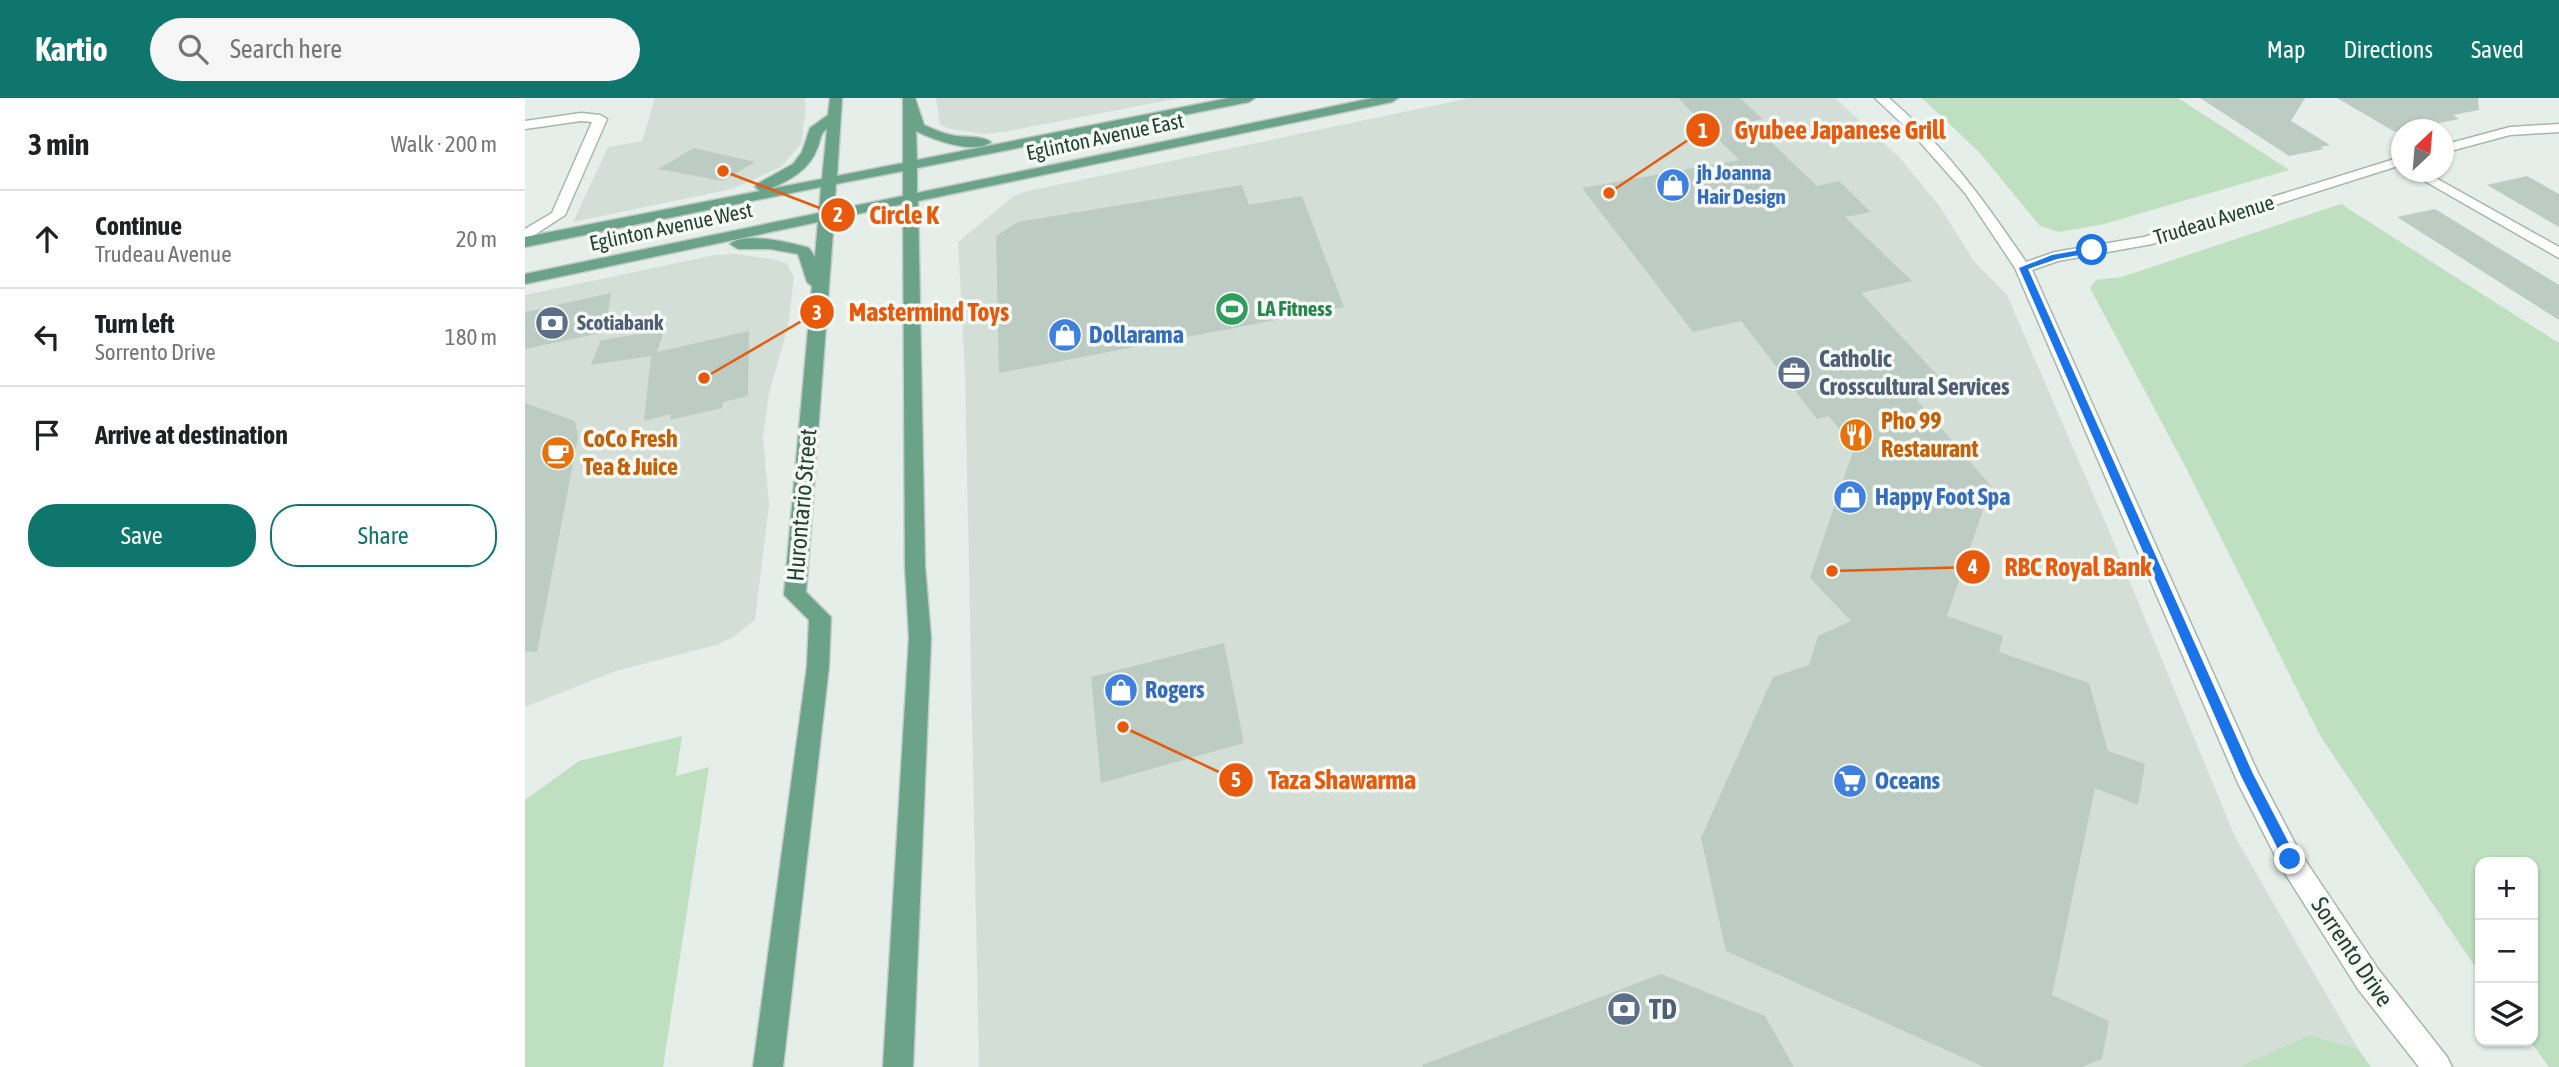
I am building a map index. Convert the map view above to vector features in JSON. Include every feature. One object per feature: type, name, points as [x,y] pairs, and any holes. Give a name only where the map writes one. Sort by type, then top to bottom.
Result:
[{"type":"main road","name":"Hurontario Street","points":[[768,1067],[818,666],[820,617],[795,596],[836,98]]},
{"type":"main road","points":[[909,98],[918,127],[931,134],[957,141],[976,143],[1077,125],[1111,125]]},
{"type":"main road","points":[[898,1067],[920,638],[915,566],[909,98]]},
{"type":"main road","name":"Eglinton Avenue East","points":[[910,165],[1249,98]]},
{"type":"main road","name":"Eglinton Avenue East","points":[[826,216],[1392,98]]},
{"type":"main road","points":[[693,208],[766,186],[786,176],[807,159],[813,148],[815,131],[835,116]]},
{"type":"main road","name":"Eglinton Avenue West","points":[[525,242],[910,165]]},
{"type":"main road","name":"Eglinton Avenue West","points":[[525,278],[826,216]]},
{"type":"main road","points":[[584,266],[613,269],[732,244],[771,244],[803,251],[810,262],[818,300]]},
{"type":"street","name":"Sorrento Drive","points":[[1881,98],[1917,130],[1970,190],[2023,268],[2247,776],[2290,859],[2368,979],[2437,1067]]},
{"type":"street","points":[[525,125],[581,117],[600,119],[558,215],[525,236]]},
{"type":"street","points":[[2454,146],[2510,131],[2559,128]]},
{"type":"street","name":"Trudeau Avenue","points":[[2023,268],[2055,257],[2147,241],[2391,166]]},
{"type":"street","points":[[2434,182],[2559,253]]},
{"type":"shaded area","points":[[655,98],[804,98],[806,106],[801,144],[781,167],[732,189],[573,222],[608,147],[642,141]]},
{"type":"shaded area","points":[[936,98],[1180,98],[983,134],[940,125]]},
{"type":"shaded area","points":[[1470,98],[1835,98],[1900,158],[1940,207],[1973,260],[2007,295],[2109,531],[2235,837],[2358,1049],[2309,1035],[2239,1067],[979,1067],[965,371],[958,242],[1014,196],[1028,191]]},
{"type":"shaded area","points":[[736,254],[778,260],[787,264],[794,277],[788,327],[769,393],[763,437],[769,505],[755,620],[732,638],[716,645],[616,671],[525,707],[525,295],[715,255]]},
{"type":"green space","points":[[1922,98],[2178,98],[2289,170],[2104,224],[2059,232],[2040,226],[1980,153]]},
{"type":"green space","points":[[2341,204],[2559,343],[2559,1067],[2549,1067],[2534,1046],[2538,1046],[2538,857],[2475,857],[2475,967],[2321,737],[2185,466],[2090,288],[2096,280],[2122,277]]},
{"type":"green space","points":[[682,736],[676,776],[709,767],[663,1067],[525,1067],[525,800],[579,761]]},
{"type":"green space","points":[[2309,1035],[2358,1049],[2371,1067],[2239,1067]]},
{"type":"building","points":[[1678,98],[1740,98],[1763,119],[1750,122],[1817,186],[1839,181],[1871,212],[1845,217],[1912,281],[1861,293],[1951,390],[1916,399],[1991,486],[1947,616],[2003,636],[1999,652],[2089,683],[2108,751],[2145,764],[2138,805],[2095,788],[2052,995],[2109,1021],[2102,1059],[2082,1067],[1984,1067],[1726,951],[1701,838],[1773,677],[1809,665],[1818,636],[1851,621],[1810,578],[1854,448],[1829,416],[1817,419],[1741,321],[1693,332],[1582,188],[1739,160]]},
{"type":"building","points":[[2200,98],[2305,98],[2291,121],[2330,145],[2320,147],[2324,149],[2289,156]]},
{"type":"building","points":[[2337,98],[2478,98],[2479,110],[2453,115],[2459,119],[2391,119],[2391,130]]},
{"type":"building","points":[[694,148],[755,162],[723,181],[658,169]]},
{"type":"building","points":[[2527,176],[2559,194],[2559,227],[2487,185]]},
{"type":"building","points":[[1242,185],[1249,205],[1302,196],[1344,307],[999,373],[996,236],[1018,222]]},
{"type":"building","points":[[2435,209],[2559,285],[2559,320],[2397,217]]},
{"type":"building","name":"Scotiabank","points":[[611,293],[605,332],[525,349],[525,312]]},
{"type":"building","points":[[664,330],[657,352],[749,331],[748,396],[723,402],[722,408],[670,420],[671,414],[644,421],[651,356],[591,365],[601,340]]},
{"type":"building","points":[[525,403],[575,421],[578,437],[537,652],[525,651]]},
{"type":"building","points":[[1224,643],[1244,743],[1101,783],[1091,677]]},
{"type":"building","points":[[1661,974],[1765,1016],[1794,1067],[1422,1065]]},
{"type":"place","name":"Circle K","points":[[723,171]]},
{"type":"place","name":"jh Joanna Hair Design","points":[[1673,185]]},
{"type":"place","name":"Gyubee Japanese Grill","points":[[1609,193]]},
{"type":"place","name":"LA Fitness","points":[[1232,309]]},
{"type":"place","name":"Scotiabank","points":[[552,323]]},
{"type":"place","name":"Dollarama","points":[[1065,335]]},
{"type":"place","name":"Catholic Crosscultural Services","points":[[1794,373]]},
{"type":"place","name":"Mastermind Toys","points":[[704,378]]},
{"type":"place","name":"Pho 99 Restaurant","points":[[1856,435]]},
{"type":"place","name":"CoCo Fresh Tea & Juice","points":[[558,453]]},
{"type":"place","name":"Happy Foot Spa","points":[[1850,497]]},
{"type":"place","name":"RBC Royal Bank","points":[[1832,571]]},
{"type":"place","name":"Rogers","points":[[1121,690]]},
{"type":"place","name":"Taza Shawarma","points":[[1123,727]]},
{"type":"place","name":"Oceans","points":[[1850,781]]},
{"type":"place","name":"TD","points":[[1624,1009]]},
{"type":"route","points":[[2092,250],[2055,257],[2023,268],[2247,776],[2290,859]]}]
